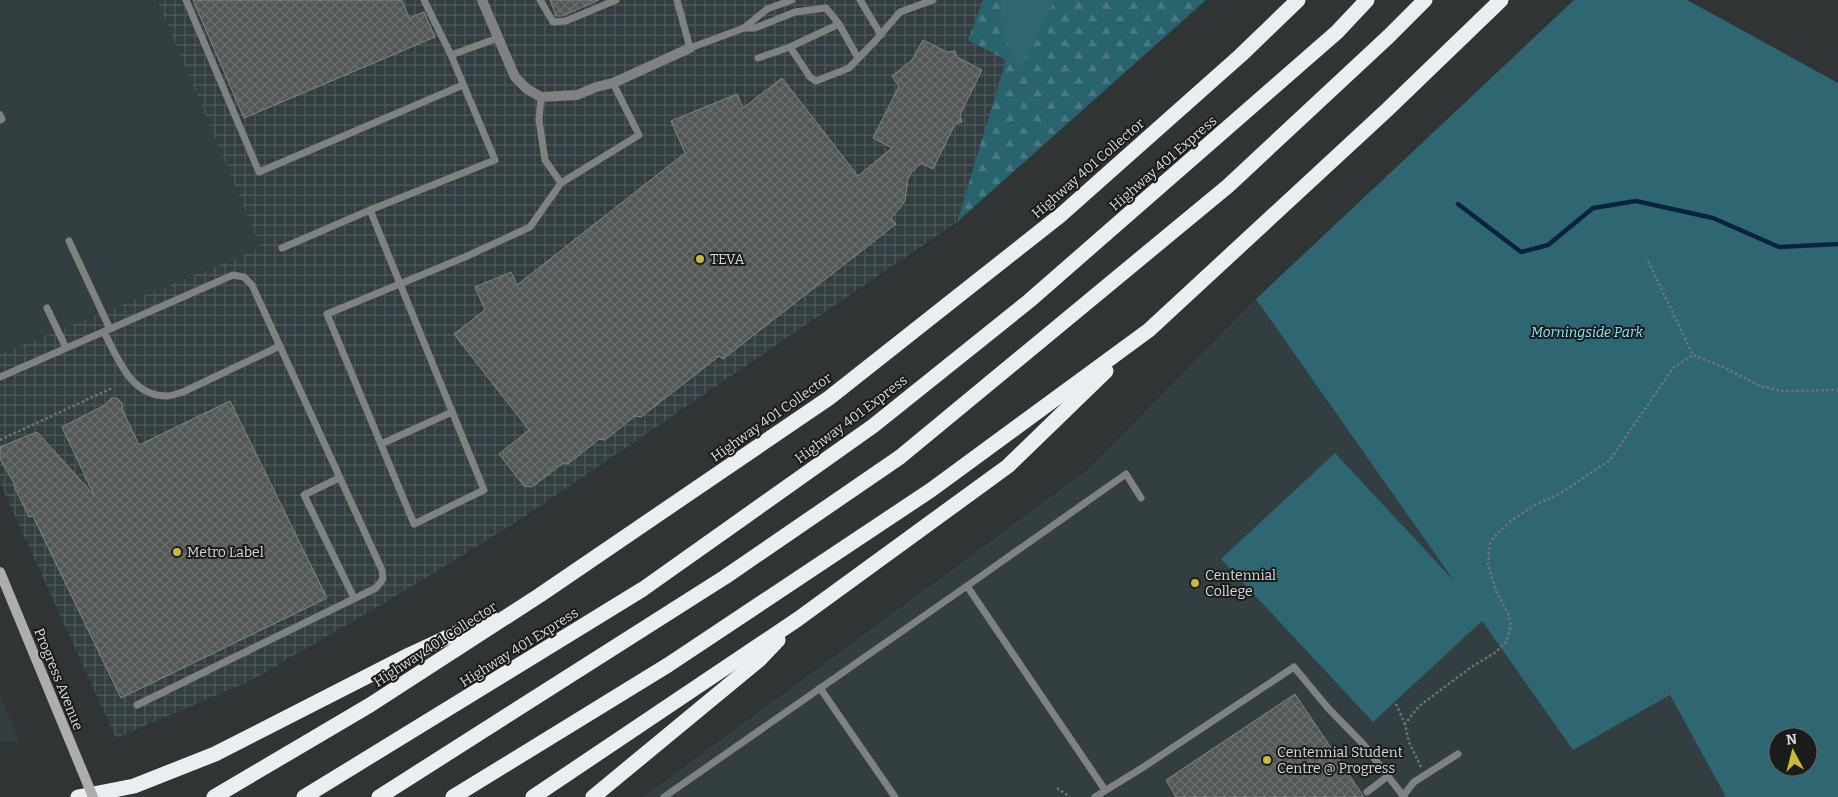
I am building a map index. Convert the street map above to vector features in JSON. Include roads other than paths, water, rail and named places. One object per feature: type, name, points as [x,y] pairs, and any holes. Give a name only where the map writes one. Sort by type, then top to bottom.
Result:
[{"type":"highway","name":"Highway 401 Collector","points":[[214,797],[370,705],[540,595],[829,398],[1062,214],[1241,55],[1298,0]]},
{"type":"highway","name":"Highway 401 Express","points":[[304,797],[643,589],[873,426],[1029,301],[1337,32],[1367,0]]},
{"type":"highway","points":[[379,797],[724,577],[900,457],[1228,186],[1425,0]]},
{"type":"highway","points":[[533,797],[798,619],[1008,466],[1149,330],[1388,109],[1501,0]]},
{"type":"highway","points":[[453,797],[668,665],[931,490],[1149,330]]},
{"type":"highway","points":[[78,797],[134,786],[215,754],[409,655],[540,595]]},
{"type":"highway","points":[[593,797],[759,660],[798,619]]},
{"type":"main road","name":"Progress Avenue","points":[[0,572],[92,797]]},
{"type":"street","points":[[482,0],[515,77],[527,89],[541,96],[577,95],[596,87],[614,83],[690,48]]},
{"type":"lane","points":[[186,0],[260,172],[463,85]]},
{"type":"lane","points":[[282,248],[370,210],[495,160],[451,55],[424,0]]},
{"type":"lane","points":[[540,0],[553,22],[566,21],[616,0]]},
{"type":"lane","points":[[677,0],[690,48],[744,28],[767,9],[792,0]]},
{"type":"lane","points":[[860,0],[881,34]]},
{"type":"lane","points":[[790,47],[810,77],[816,81],[849,68],[900,12],[933,0]]},
{"type":"lane","points":[[744,28],[755,28],[795,12],[826,8],[839,24],[858,58]]},
{"type":"lane","points":[[758,58],[790,47],[839,24]]},
{"type":"lane","points":[[451,55],[498,38]]},
{"type":"lane","points":[[370,210],[400,284],[452,412],[484,490],[414,524],[327,314],[400,284],[464,257],[530,226],[562,183],[639,135],[614,83]]},
{"type":"lane","points":[[541,96],[539,120],[545,160],[562,183]]},
{"type":"lane","points":[[0,115],[2,119],[0,120]]},
{"type":"lane","points":[[69,241],[129,379],[147,392],[167,396],[182,392],[280,346]]},
{"type":"lane","points":[[0,377],[233,275],[244,277],[252,285],[382,570],[383,578],[376,588],[138,705]]},
{"type":"lane","points":[[47,308],[66,348]]},
{"type":"lane","points":[[381,444],[452,412]]},
{"type":"lane","points":[[664,797],[1126,474],[1141,498]]},
{"type":"lane","points":[[339,478],[304,495],[354,598]]},
{"type":"lane","points":[[967,586],[1105,790]]},
{"type":"lane","points":[[1095,797],[1294,667],[1328,708],[1364,745],[1403,796],[1414,782],[1458,754]]},
{"type":"lane","points":[[820,688],[895,797]]},
{"type":"lane","points":[[1367,792],[1388,776]]},
{"type":"waterway","points":[[1458,204],[1521,252],[1548,245],[1593,208],[1636,201],[1713,218],[1779,247],[1838,244]]},
{"type":"place","name":"TEVA","points":[[700,259]]},
{"type":"place","name":"Metro Label","points":[[177,552]]},
{"type":"place","name":"Centennial College","points":[[1195,583]]},
{"type":"place","name":"Centennial Student Centre @ Progress","points":[[1267,760]]},
{"type":"park label","name":"Morningside Park","points":[[1587,332]]}]
